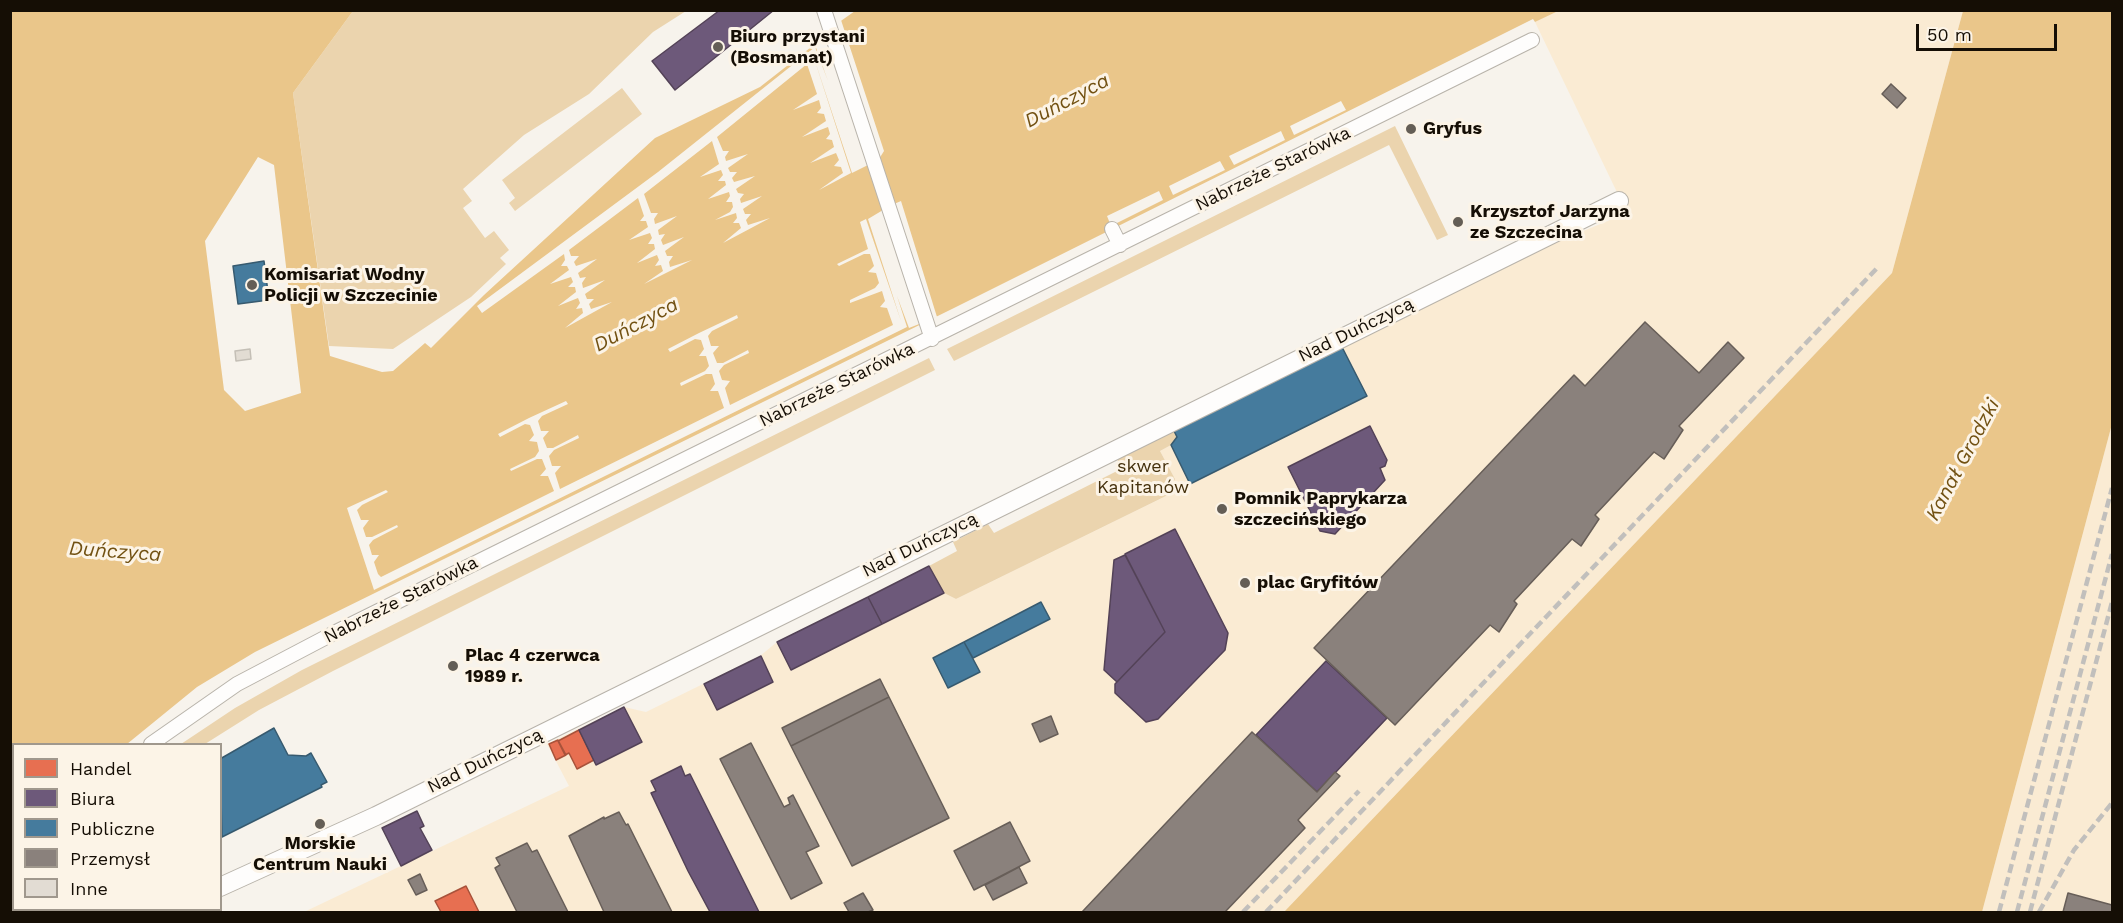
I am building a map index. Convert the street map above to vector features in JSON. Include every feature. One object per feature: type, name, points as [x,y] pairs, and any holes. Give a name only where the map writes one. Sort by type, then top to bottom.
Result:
[{"type":"street","points":[[826,16],[932,339]]},
{"type":"street","name":"Nabrzeże Starówka","points":[[152,743],[237,684],[336,632],[932,339],[1532,40]]},
{"type":"street","name":"Nad Duńczycą","points":[[222,887],[376,816],[1619,201]]},
{"type":"street","points":[[1112,229],[1120,245]]},
{"type":"shaded area","points":[[1558,10],[1963,11],[1892,273],[1284,912],[304,912],[569,786],[547,744],[624,707],[646,712],[760,656],[777,642],[929,566],[944,593],[956,599],[1168,495],[1175,479],[1160,451],[1171,445],[1174,431],[1416,300],[1627,213],[1535,22]]},
{"type":"shaded area","points":[[2112,424],[2112,912],[1982,912]]},
{"type":"green space","points":[[353,11],[686,11],[653,32],[589,94],[524,135],[463,189],[472,201],[463,208],[485,238],[494,231],[509,250],[500,258],[506,264],[471,297],[393,349],[329,346],[293,93]]},
{"type":"green space","points":[[622,88],[642,114],[515,211],[509,203],[515,198],[502,180]]},
{"type":"green space","points":[[1395,126],[1448,235],[1437,240],[1389,145],[954,361],[947,349]]},
{"type":"green space","points":[[929,358],[935,370],[333,671],[259,710],[207,743],[182,743],[235,708],[302,670]]},
{"type":"green space","name":"skwer Kapitanów","points":[[1174,431],[1177,437],[1171,445],[1160,451],[1175,479],[1168,495],[956,599],[944,593],[929,566],[957,551],[953,542],[988,524],[994,533],[1117,471],[1118,459]]},
{"type":"water","name":"Duńczyca","points":[[11,11],[353,11],[293,93],[330,356],[382,372],[393,371],[425,343],[431,348],[484,295],[655,138],[760,87],[815,44],[818,37],[855,11],[1558,11],[1535,22],[1533,19],[954,308],[255,652],[197,687],[128,743],[12,743],[12,857]],"holes":[[[258,157],[274,165],[301,393],[245,411],[224,390],[205,241]]]},
{"type":"water","name":"Kanał Grodzki","points":[[1963,11],[2112,11],[2112,424],[1982,912],[1284,912],[1892,273]]},
{"type":"pier","points":[[841,20],[884,151],[879,159],[894,204],[901,201],[937,317],[909,328],[897,296],[907,327],[374,590],[347,508],[386,490],[388,492],[362,505],[357,510],[361,520],[369,520],[363,528],[366,537],[372,537],[397,525],[398,527],[373,540],[369,545],[372,555],[379,555],[374,562],[381,577],[554,491],[548,476],[540,476],[546,469],[542,459],[537,459],[511,471],[510,469],[535,457],[539,451],[537,442],[529,441],[534,435],[530,425],[525,424],[500,437],[498,434],[529,418],[566,401],[568,404],[542,416],[538,421],[541,431],[549,431],[543,438],[547,448],[553,448],[578,435],[579,438],[554,450],[549,456],[552,466],[561,466],[555,473],[560,489],[724,408],[718,391],[710,391],[715,384],[712,374],[706,374],[681,386],[680,383],[705,371],[709,366],[706,356],[699,356],[704,349],[701,340],[695,339],[670,352],[668,349],[699,333],[737,315],[738,318],[712,331],[708,336],[711,346],[719,346],[713,353],[717,363],[723,363],[748,350],[749,353],[724,365],[719,371],[722,380],[730,381],[725,388],[730,405],[893,325],[887,308],[880,307],[885,301],[882,291],[850,303],[850,300],[875,288],[879,283],[876,273],[868,272],[874,266],[870,254],[864,254],[839,266],[837,264],[868,249],[860,222],[866,219],[901,321],[868,219],[883,210],[868,165],[852,173],[814,58],[851,173],[819,190],[843,173],[841,167],[834,166],[839,160],[836,153],[810,163],[834,147],[832,140],[826,139],[830,134],[828,127],[802,137],[826,121],[824,114],[817,113],[821,108],[819,100],[793,110],[817,94],[807,64],[717,137],[723,151],[729,151],[725,157],[726,161],[748,154],[728,168],[730,172],[737,172],[732,178],[734,182],[755,176],[736,189],[738,193],[744,194],[740,199],[741,203],[762,196],[743,209],[745,214],[751,214],[746,220],[748,225],[770,218],[723,243],[741,228],[739,223],[733,223],[737,218],[736,213],[715,220],[730,212],[733,207],[732,202],[726,202],[730,196],[729,192],[708,199],[726,185],[725,181],[718,181],[723,175],[721,170],[700,177],[719,164],[712,141],[644,194],[651,213],[658,213],[654,219],[655,224],[677,216],[658,230],[659,235],[665,234],[661,240],[663,245],[684,237],[665,251],[667,256],[673,256],[669,262],[670,267],[692,260],[644,284],[663,271],[661,265],[655,266],[659,260],[657,255],[637,263],[655,249],[654,244],[648,244],[652,238],[650,233],[629,240],[648,227],[646,221],[640,221],[644,216],[638,198],[569,250],[571,256],[579,256],[574,262],[576,266],[597,259],[578,273],[580,278],[586,277],[582,283],[583,288],[605,280],[585,294],[587,299],[594,299],[589,304],[591,309],[612,302],[565,328],[583,313],[582,308],[576,309],[580,303],[578,298],[558,306],[576,292],[575,287],[568,287],[573,282],[571,277],[550,284],[569,270],[567,266],[561,266],[565,260],[564,254],[482,313],[477,306],[658,172],[815,47],[828,81],[814,42],[824,33],[823,30]]},
{"type":"pier","points":[[1341,101],[1346,110],[1294,135],[1290,126]]},
{"type":"pier","points":[[1281,131],[1285,140],[1234,165],[1229,156]]},
{"type":"pier","points":[[1220,161],[1225,170],[1173,195],[1169,186]]},
{"type":"pier","points":[[1159,191],[1163,200],[1111,226],[1107,216]]},
{"type":"building: Handel","points":[[579,730],[594,760],[577,769],[569,753],[565,755],[558,741]]},
{"type":"building: Handel","points":[[558,740],[566,755],[556,760],[549,744]]},
{"type":"building: Handel","points":[[466,886],[479,912],[441,912],[435,901]]},
{"type":"building: Biura","points":[[720,10],[774,10],[675,90],[652,61]]},
{"type":"building: Biura","points":[[1370,426],[1387,460],[1385,466],[1380,468],[1385,480],[1335,534],[1320,531],[1288,467]]},
{"type":"building: Biura","points":[[1175,529],[1228,633],[1225,650],[1158,719],[1146,722],[1115,693],[1115,684],[1165,632],[1125,554]]},
{"type":"building: Biura","points":[[1125,555],[1165,632],[1117,682],[1104,670],[1114,560]]},
{"type":"building: Biura","points":[[929,566],[944,593],[882,624],[868,597]]},
{"type":"building: Biura","points":[[868,597],[882,624],[791,670],[777,642]]},
{"type":"building: Biura","points":[[761,656],[773,682],[717,710],[704,684]]},
{"type":"building: Biura","points":[[1326,661],[1387,718],[1317,792],[1256,735]]},
{"type":"building: Biura","points":[[624,707],[642,742],[596,765],[579,730]]},
{"type":"building: Biura","points":[[681,766],[685,776],[690,774],[759,912],[710,912],[688,871],[651,793],[656,791],[651,781]]},
{"type":"building: Biura","points":[[417,811],[424,826],[420,828],[432,850],[401,866],[382,828]]},
{"type":"building: Publiczne","points":[[264,261],[269,300],[238,304],[233,266]]},
{"type":"building: Publiczne","points":[[1342,347],[1367,396],[1190,484],[1171,445],[1177,437],[1174,431]]},
{"type":"building: Publiczne","points":[[1041,602],[1050,619],[973,658],[964,642]]},
{"type":"building: Publiczne","points":[[964,642],[980,672],[948,688],[933,658]]},
{"type":"building: Publiczne","points":[[274,728],[288,755],[306,756],[311,753],[327,782],[321,785],[322,787],[222,837],[222,758]]},
{"type":"building: Przemysł","points":[[1891,84],[1906,98],[1897,108],[1882,94]]},
{"type":"building: Przemysł","points":[[1645,322],[1699,373],[1728,342],[1744,358],[1679,426],[1683,430],[1664,459],[1654,452],[1595,515],[1599,519],[1581,546],[1572,539],[1514,601],[1517,604],[1499,632],[1490,625],[1395,725],[1314,648],[1574,375],[1585,386]]},
{"type":"building: Przemysł","points":[[880,679],[889,697],[791,746],[782,728]]},
{"type":"building: Przemysł","points":[[889,697],[949,818],[852,866],[791,746]]},
{"type":"building: Przemysł","points":[[1051,716],[1058,734],[1040,742],[1032,724]]},
{"type":"building: Przemysł","points":[[1252,732],[1317,792],[1335,772],[1340,776],[1298,820],[1305,828],[1225,912],[1082,912]]},
{"type":"building: Przemysł","points":[[751,743],[784,807],[790,804],[788,798],[793,795],[819,846],[806,852],[822,883],[791,899],[720,759]]},
{"type":"building: Przemysł","points":[[619,812],[626,825],[628,824],[672,912],[604,912],[569,836],[604,817],[604,819]]},
{"type":"building: Przemysł","points":[[1010,822],[1030,861],[974,890],[954,851]]},
{"type":"building: Przemysł","points":[[527,843],[532,852],[537,850],[568,912],[517,912],[495,868],[500,865],[496,858]]},
{"type":"building: Przemysł","points":[[1019,867],[1027,883],[993,900],[985,885]]},
{"type":"building: Przemysł","points":[[420,874],[427,890],[416,895],[408,880]]},
{"type":"building: Przemysł","points":[[863,893],[873,910],[849,912],[844,903]]},
{"type":"building: Przemysł","points":[[2068,893],[2112,905],[2112,912],[2063,912]]},
{"type":"building: Inne","points":[[250,349],[251,359],[236,361],[235,351]]},
{"type":"railway","points":[[1266,912],[1879,266]]},
{"type":"railway","points":[[1999,912],[2112,488]]},
{"type":"railway","points":[[2017,912],[2112,554]]},
{"type":"railway","points":[[2030,912],[2112,602]]},
{"type":"railway","points":[[1243,912],[1359,791]]},
{"type":"railway","points":[[2039,912],[2074,850],[2112,803]]},
{"type":"place","name":"Biuro przystani (Bosmanat)","points":[[718,47]]},
{"type":"place","name":"Gryfus","points":[[1411,129]]},
{"type":"place","name":"Krzysztof Jarzyna ze Szczecina","points":[[1458,222]]},
{"type":"place","name":"Komisariat Wodny Policji w Szczecinie","points":[[252,285]]},
{"type":"place","name":"Pomnik Paprykarza szczecińskiego","points":[[1222,509]]},
{"type":"place","name":"plac Gryfitów","points":[[1245,583]]},
{"type":"place","name":"Plac 4 czerwca 1989 r.","points":[[453,666]]},
{"type":"place","name":"Morskie Centrum Nauki","points":[[320,824]]}]
